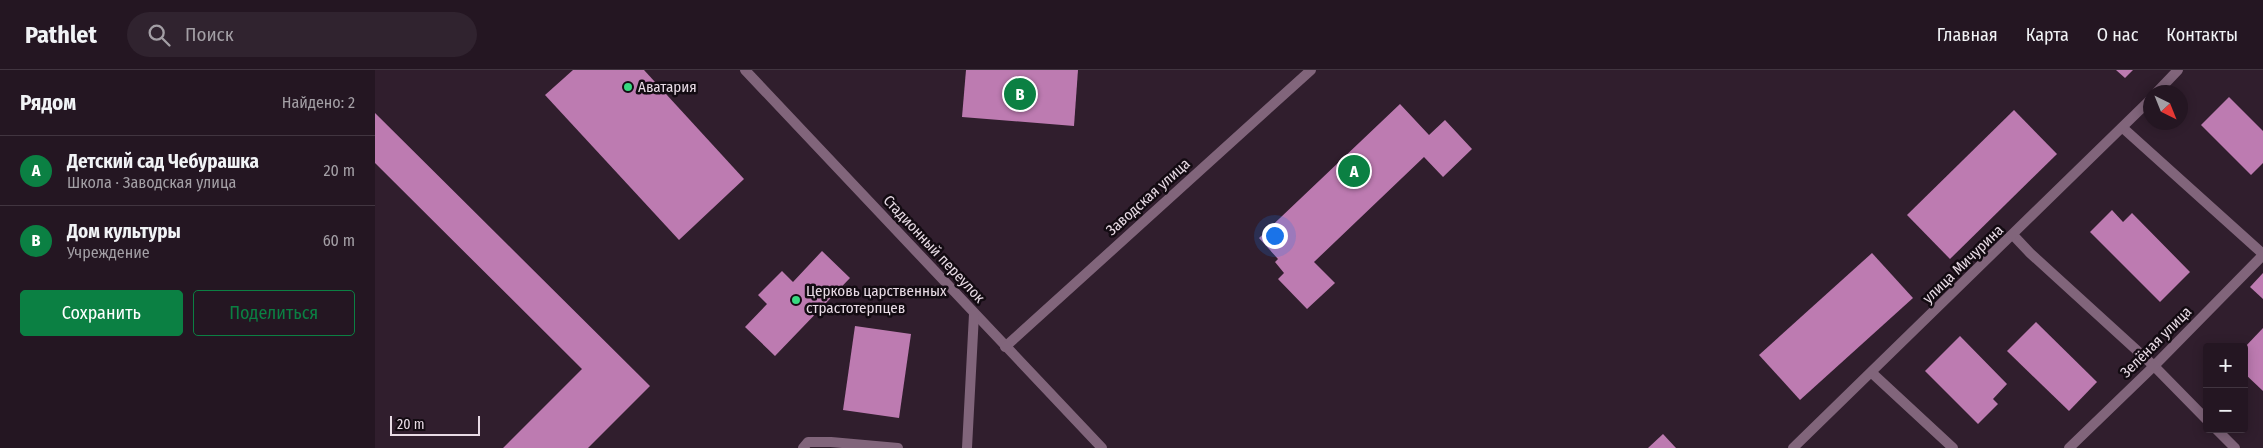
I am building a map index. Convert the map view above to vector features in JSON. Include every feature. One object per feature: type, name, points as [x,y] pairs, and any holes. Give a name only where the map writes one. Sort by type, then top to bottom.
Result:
[{"type":"street","name":"Стадионный переулок","points":[[745,70],[1102,448]]},
{"type":"street","name":"Заводская улица","points":[[1005,347],[1311,70]]},
{"type":"street","points":[[2164,85],[2178,70]]},
{"type":"street","name":"улица Мичурина","points":[[1793,448],[1872,374],[2143,107]]},
{"type":"street","points":[[2123,128],[2263,255]]},
{"type":"street","points":[[2013,235],[2030,253],[2154,366],[2203,416]]},
{"type":"street","name":"Зелёная улица","points":[[2069,448],[2154,366],[2263,255]]},
{"type":"street","points":[[967,448],[974,314]]},
{"type":"street","points":[[1872,374],[1953,448]]},
{"type":"street","points":[[2220,433],[2235,448]]},
{"type":"street","points":[[803,448],[807,442],[831,442],[898,448]]},
{"type":"building","points":[[573,70],[644,70],[744,179],[679,240],[545,95]]},
{"type":"building","points":[[966,70],[1078,70],[1074,126],[962,117]]},
{"type":"building","points":[[2116,70],[2133,70],[2125,78]]},
{"type":"building","points":[[2229,97],[2263,131],[2263,163],[2251,175],[2201,125]]},
{"type":"building","points":[[1400,104],[1429,135],[1445,120],[1472,149],[1443,177],[1424,157],[1314,262],[1335,283],[1307,309],[1278,279],[1284,273],[1275,262],[1278,259],[1259,238]]},
{"type":"building","points":[[2014,110],[2057,154],[1950,259],[1907,215]]},
{"type":"building","points":[[375,113],[650,386],[588,448],[503,448],[582,369],[375,163]]},
{"type":"building","points":[[2112,210],[2123,222],[2132,213],[2190,272],[2160,302],[2090,232]]},
{"type":"building","name":"Церковь царственных страстотерпцев","points":[[822,251],[850,278],[775,356],[745,327],[767,304],[758,295],[782,271],[793,282]]},
{"type":"building","points":[[1872,253],[1913,298],[1800,400],[1759,355]]},
{"type":"building","points":[[2263,273],[2263,299],[2250,287]]},
{"type":"building","points":[[2036,322],[2097,382],[2069,411],[2007,351]]},
{"type":"building","points":[[855,326],[911,334],[899,418],[843,410]]},
{"type":"building","points":[[2263,328],[2263,391],[2248,377],[2248,344]]},
{"type":"building","points":[[1960,336],[2007,384],[1993,399],[1998,404],[1978,424],[1925,371]]},
{"type":"building","points":[[1663,434],[1676,448],[1648,448]]},
{"type":"place","name":"Аватария","points":[[628,87]]},
{"type":"place","name":"Дом культуры","points":[[1020,94]]},
{"type":"place","name":"Детский сад Чебурашка","points":[[1354,171]]},
{"type":"place","name":"Церковь царственных страстотерпцев","points":[[796,300]]}]
